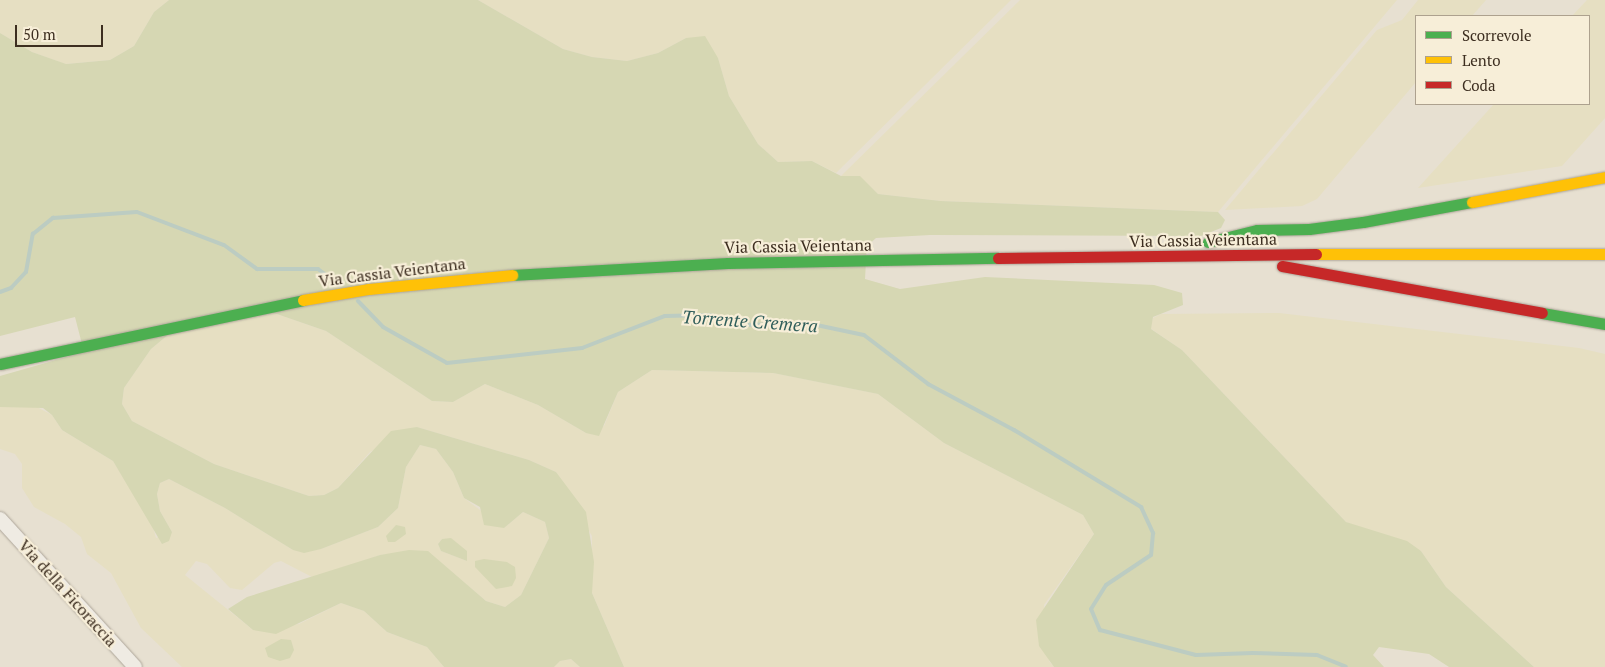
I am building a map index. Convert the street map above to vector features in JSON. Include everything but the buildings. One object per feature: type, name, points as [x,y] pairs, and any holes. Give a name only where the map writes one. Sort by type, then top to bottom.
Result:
[{"type":"highway","name":"Via Cassia Veientana","points":[[1317,241],[1203,242],[1257,230],[1309,229],[1363,222],[1605,177]]},
{"type":"highway","name":"Via Cassia Veientana","points":[[0,364],[263,306],[369,289],[503,275],[728,263],[1148,257],[1605,254]]},
{"type":"highway","points":[[1148,257],[1200,264],[1291,267],[1605,324]]},
{"type":"street","name":"Via della Ficoraccia","points":[[0,519],[135,667]]},
{"type":"shaded area","points":[[0,0],[169,0],[154,12],[134,46],[110,60],[65,64],[32,52],[0,33]]},
{"type":"shaded area","points":[[478,0],[1011,0],[836,173],[812,161],[778,162],[758,144],[729,96],[718,58],[686,38],[658,53],[627,61],[592,57],[563,49]]},
{"type":"shaded area","points":[[1020,0],[1397,0],[1218,212],[941,201],[878,194],[860,177],[841,176]]},
{"type":"shaded area","points":[[1418,0],[1486,0],[1473,15],[1415,15],[1415,83],[1317,199],[1302,206],[1225,210],[1377,30],[1402,20]]},
{"type":"shaded area","points":[[1587,0],[1605,0],[1605,118],[1562,166],[1418,188],[1493,105],[1590,105],[1590,15],[1573,15]]},
{"type":"shaded area","points":[[271,312],[326,331],[432,401],[453,402],[485,384],[538,405],[586,433],[604,426],[618,392],[652,370],[773,373],[878,394],[944,443],[1083,515],[1094,534],[1044,605],[1049,661],[1054,667],[624,667],[592,593],[592,536],[556,472],[529,460],[417,427],[370,452],[338,488],[324,495],[309,496],[214,464],[132,421],[122,404],[124,388],[151,349],[175,329]]},
{"type":"shaded area","points":[[1279,313],[1579,348],[1605,354],[1605,667],[1534,667],[1446,587],[1421,551],[1346,522],[1182,350],[1150,328],[1153,318],[1161,314]]},
{"type":"shaded area","points":[[33,405],[52,415],[62,430],[113,461],[152,524],[156,538],[172,532],[160,511],[157,494],[160,483],[169,479],[225,508],[293,550],[321,549],[378,527],[398,508],[406,467],[420,445],[436,449],[453,472],[464,498],[504,528],[523,512],[545,522],[549,538],[521,595],[505,607],[486,601],[427,551],[380,555],[314,578],[281,561],[274,563],[242,590],[230,588],[207,564],[196,561],[185,575],[253,630],[299,624],[341,603],[364,611],[387,632],[427,647],[444,667],[182,667],[141,628],[111,573],[87,554],[81,537],[65,524],[34,507],[22,488],[22,464],[15,454],[0,449],[0,407]],"holes":[[[442,539],[467,561],[441,551],[438,544]]]},
{"type":"shaded area","points":[[571,659],[580,667],[554,667],[560,661]]},
{"type":"green space","points":[[169,0],[478,0],[563,49],[592,57],[627,61],[658,53],[686,38],[705,36],[718,58],[729,96],[758,144],[778,162],[812,161],[841,176],[860,176],[878,194],[941,201],[1218,212],[1225,220],[1221,228],[1201,236],[930,235],[876,238],[867,246],[865,279],[900,289],[985,277],[1154,285],[1182,293],[1183,305],[1153,317],[1151,329],[1182,350],[1346,522],[1407,541],[1421,551],[1446,587],[1534,667],[1449,667],[1429,654],[1379,647],[1373,655],[1384,667],[1054,667],[1039,646],[1036,620],[1094,534],[1083,515],[944,443],[878,394],[773,373],[652,370],[618,392],[599,436],[586,433],[538,405],[485,384],[453,402],[432,401],[326,331],[271,312],[175,329],[151,349],[124,388],[122,404],[132,421],[214,464],[309,496],[324,495],[338,488],[391,431],[417,427],[529,460],[556,472],[586,512],[594,562],[592,593],[624,667],[580,667],[571,659],[560,661],[554,667],[444,667],[427,647],[387,632],[364,611],[341,603],[276,634],[253,630],[228,609],[247,597],[380,555],[409,550],[428,551],[486,601],[505,607],[521,595],[549,538],[545,522],[523,512],[504,528],[484,525],[480,507],[464,498],[453,472],[436,449],[420,445],[406,467],[398,508],[378,527],[321,549],[304,553],[293,550],[225,508],[169,479],[160,483],[157,494],[160,511],[172,532],[169,541],[162,544],[113,461],[62,430],[52,415],[43,408],[0,407],[0,376],[84,352],[75,317],[0,336],[0,33],[32,52],[66,64],[110,60],[134,46],[154,12]]},
{"type":"green space","points":[[396,525],[405,527],[406,534],[395,542],[388,542],[386,536]]},
{"type":"green space","points":[[451,538],[467,551],[467,561],[441,551],[438,544],[442,539]]},
{"type":"green space","points":[[484,559],[507,562],[515,567],[516,578],[512,586],[496,589],[475,567],[475,561]]},
{"type":"green space","points":[[281,639],[291,640],[294,650],[290,658],[280,661],[268,657],[265,648]]},
{"type":"waterway","name":"Torrente Cremera","points":[[0,292],[11,288],[26,272],[33,234],[53,218],[137,212],[224,245],[257,269],[318,269],[339,285]]},
{"type":"waterway","name":"Torrente Cremera","points":[[358,301],[383,327],[447,363],[582,348],[665,316],[709,315],[746,325],[807,323],[864,335],[928,384],[1014,430],[1141,507],[1153,533],[1151,555],[1106,585],[1091,609],[1100,630],[1196,655],[1253,653],[1317,655],[1346,667]]},
{"type":"traffic: fast","points":[[1208,242],[1257,230],[1309,229],[1363,222],[1472,202]]},
{"type":"traffic: fast","points":[[512,275],[728,263],[998,258]]},
{"type":"traffic: fast","points":[[0,364],[303,300]]},
{"type":"traffic: fast","points":[[1542,313],[1605,324]]},
{"type":"traffic: slow","points":[[1472,202],[1605,177]]},
{"type":"traffic: slow","points":[[1316,254],[1605,254]]},
{"type":"traffic: slow","points":[[303,300],[369,289],[512,275]]},
{"type":"traffic: jam","points":[[998,258],[1316,254]]},
{"type":"traffic: jam","points":[[1282,266],[1542,313]]}]
